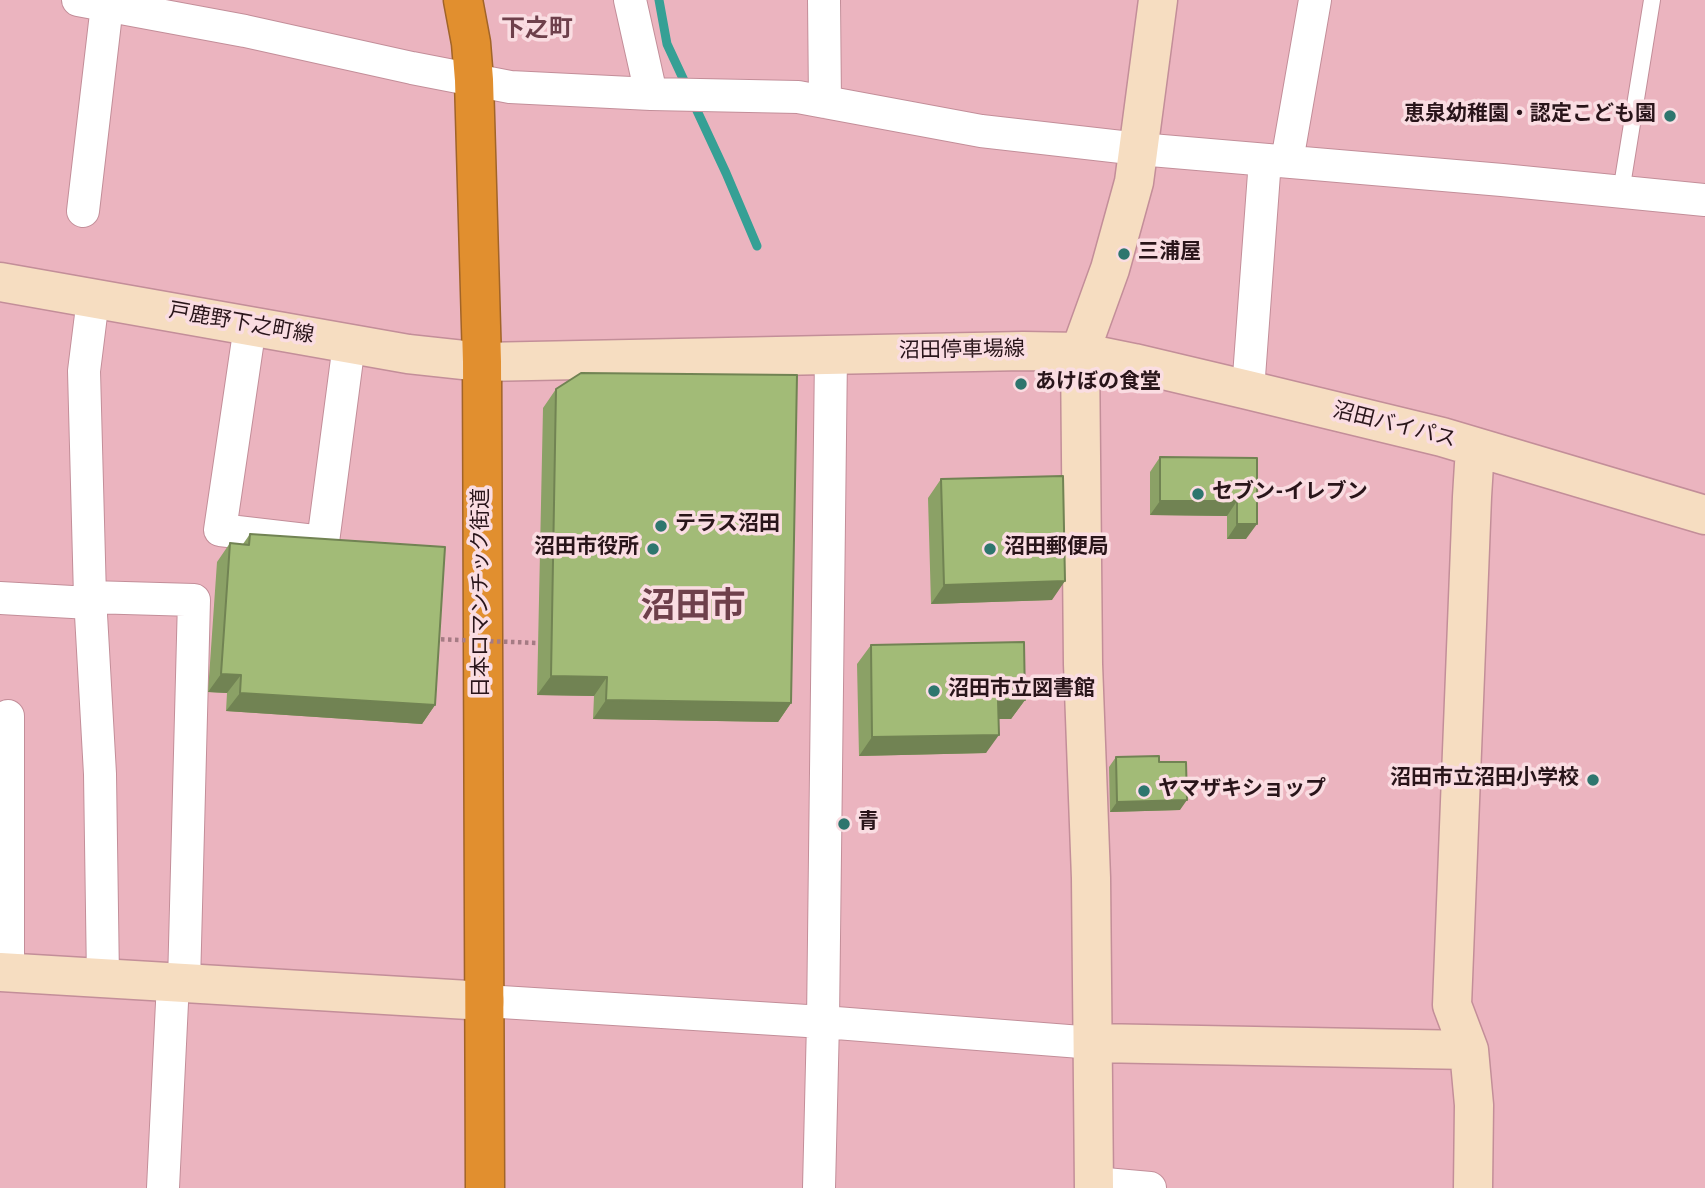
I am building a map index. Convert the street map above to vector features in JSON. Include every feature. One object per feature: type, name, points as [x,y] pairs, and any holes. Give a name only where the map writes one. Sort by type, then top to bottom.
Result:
[{"type":"highway","name":"日本ロマンチック街道","points":[[463,0],[474,80],[482,362],[485,1188]]},
{"type":"street","points":[[630,0],[651,94]]},
{"type":"street","points":[[824,0],[825,102]]},
{"type":"street","points":[[1150,1188],[1094,1185],[1094,1043],[1083,664],[1080,352],[1110,269],[1134,182],[1158,0]]},
{"type":"street","points":[[1248,390],[1276,161],[1315,0]]},
{"type":"street","points":[[83,211],[92,2],[510,87],[797,97],[981,131],[1139,149],[1705,200]]},
{"type":"street","name":"戸鹿野下之町線","points":[[0,282],[408,354],[482,362]]},
{"type":"street","points":[[93,299],[84,372],[90,600],[100,774],[103,978]]},
{"type":"street","points":[[250,326],[220,530],[323,542],[349,344]]},
{"type":"street","name":"沼田停車場線","points":[[482,362],[831,354],[1080,352]]},
{"type":"street","name":"沼田バイパス","points":[[1080,352],[1442,437],[1705,515]]},
{"type":"street","points":[[820,1188],[831,354]]},
{"type":"street","points":[[1474,1188],[1474,1105],[1469,1051],[1452,1005],[1475,448]]},
{"type":"street","points":[[0,598],[194,600],[179,983],[163,1188]]},
{"type":"street","points":[[8,716],[4,972],[823,1022],[1094,1043],[1469,1051]]},
{"type":"lane","points":[[1621,192],[1652,0]]},
{"type":"path","points":[[427,639],[538,643]]},
{"type":"building","name":"テラス沼田","points":[[581,373],[797,375],[791,703],[606,700],[607,677],[551,676],[556,389]]},
{"type":"building","points":[[1160,457],[1257,458],[1257,524],[1237,524],[1237,501],[1160,501]]},
{"type":"building","name":"沼田郵便局","points":[[1063,476],[1065,581],[944,585],[941,479]]},
{"type":"building","points":[[250,534],[445,547],[435,705],[240,693],[241,675],[221,674],[230,543],[249,545]]},
{"type":"building","name":"沼田市立図書館","points":[[1024,642],[1025,700],[998,700],[999,735],[872,737],[871,645]]},
{"type":"building","name":"ヤマザキショップ","points":[[1159,756],[1159,762],[1186,762],[1187,800],[1117,802],[1116,757]]},
{"type":"waterway","points":[[659,0],[667,44],[687,87]]},
{"type":"waterway","points":[[692,100],[757,246]]},
{"type":"place","name":"恵泉幼稚園・認定こども園","points":[[1670,116]]},
{"type":"place","name":"三浦屋","points":[[1124,254]]},
{"type":"place","name":"あけぼの食堂","points":[[1021,384]]},
{"type":"place","name":"セブン-イレブン","points":[[1198,494]]},
{"type":"place","name":"テラス沼田","points":[[661,526]]},
{"type":"place","name":"沼田市役所","points":[[653,549]]},
{"type":"place","name":"沼田郵便局","points":[[990,549]]},
{"type":"place","name":"沼田市立図書館","points":[[934,691]]},
{"type":"place","name":"沼田市立沼田小学校","points":[[1593,780]]},
{"type":"place","name":"ヤマザキショップ","points":[[1144,791]]},
{"type":"place","name":"青","points":[[844,824]]},
{"type":"district","name":"下之町","points":[[537,31]]},
{"type":"district","name":"沼田市","points":[[693,610]]}]
